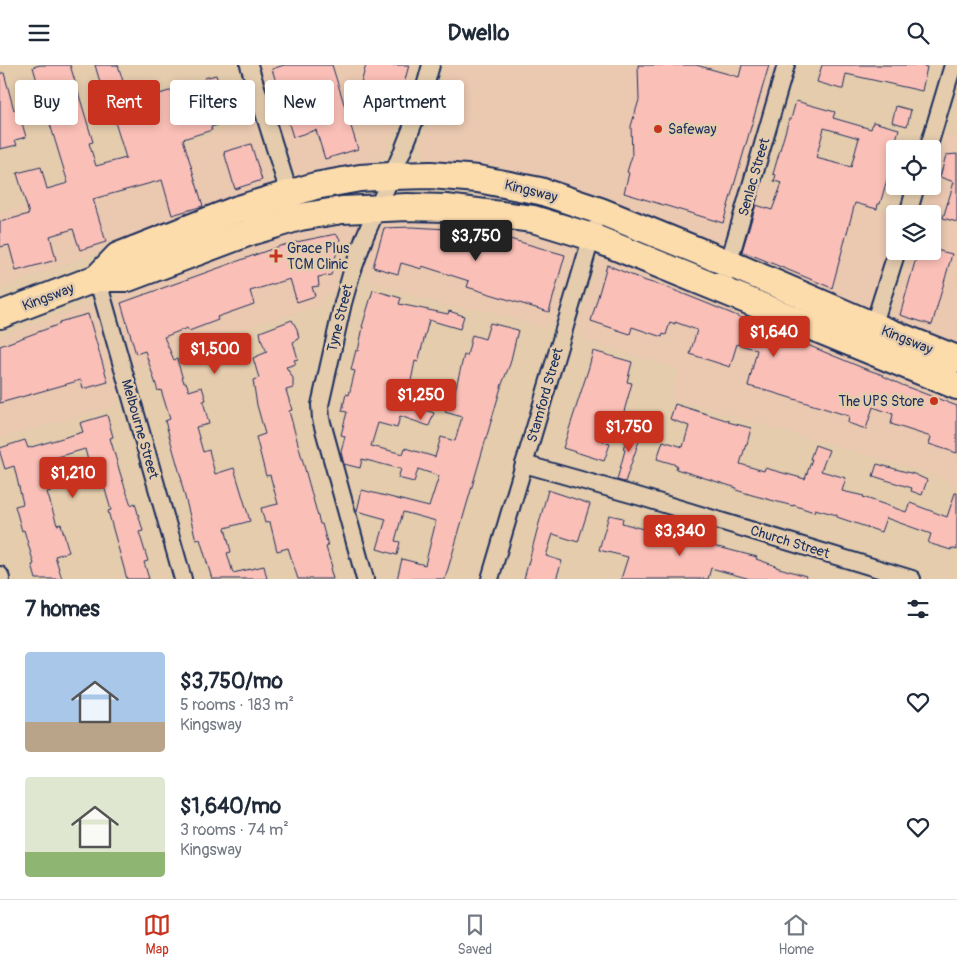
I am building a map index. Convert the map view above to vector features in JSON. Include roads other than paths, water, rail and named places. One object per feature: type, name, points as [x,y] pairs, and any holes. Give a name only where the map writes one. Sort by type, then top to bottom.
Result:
[{"type":"main road","name":"Kingsway","points":[[97,278],[118,256],[238,209],[315,186],[360,178],[391,176],[432,175],[478,179],[540,191],[600,211],[728,263],[957,385]]},
{"type":"main road","name":"Kingsway","points":[[0,315],[97,278],[128,278],[232,238],[300,217],[342,210],[446,207],[533,219],[592,237],[721,289],[869,337],[957,359]]},
{"type":"street","points":[[249,65],[289,193]]},
{"type":"street","name":"Tyne Street","points":[[365,579],[320,412],[343,303],[365,236],[418,112],[430,65]]},
{"type":"street","name":"Senlac Street","points":[[721,289],[786,65]]},
{"type":"street","points":[[931,140],[953,65]]},
{"type":"street","name":"Stamford Street","points":[[490,579],[600,211]]},
{"type":"street","points":[[869,337],[894,260]]},
{"type":"street","name":"Melbourne Street","points":[[97,278],[184,579]]},
{"type":"street","name":"Church Street","points":[[524,464],[912,579]]},
{"type":"street","points":[[0,575],[1,579]]},
{"type":"place","name":"Safeway","points":[[658,129]]},
{"type":"place","name":"Grace Plus TCM Clinic","points":[[276,256]]},
{"type":"place","name":"The UPS Store","points":[[934,401]]}]
